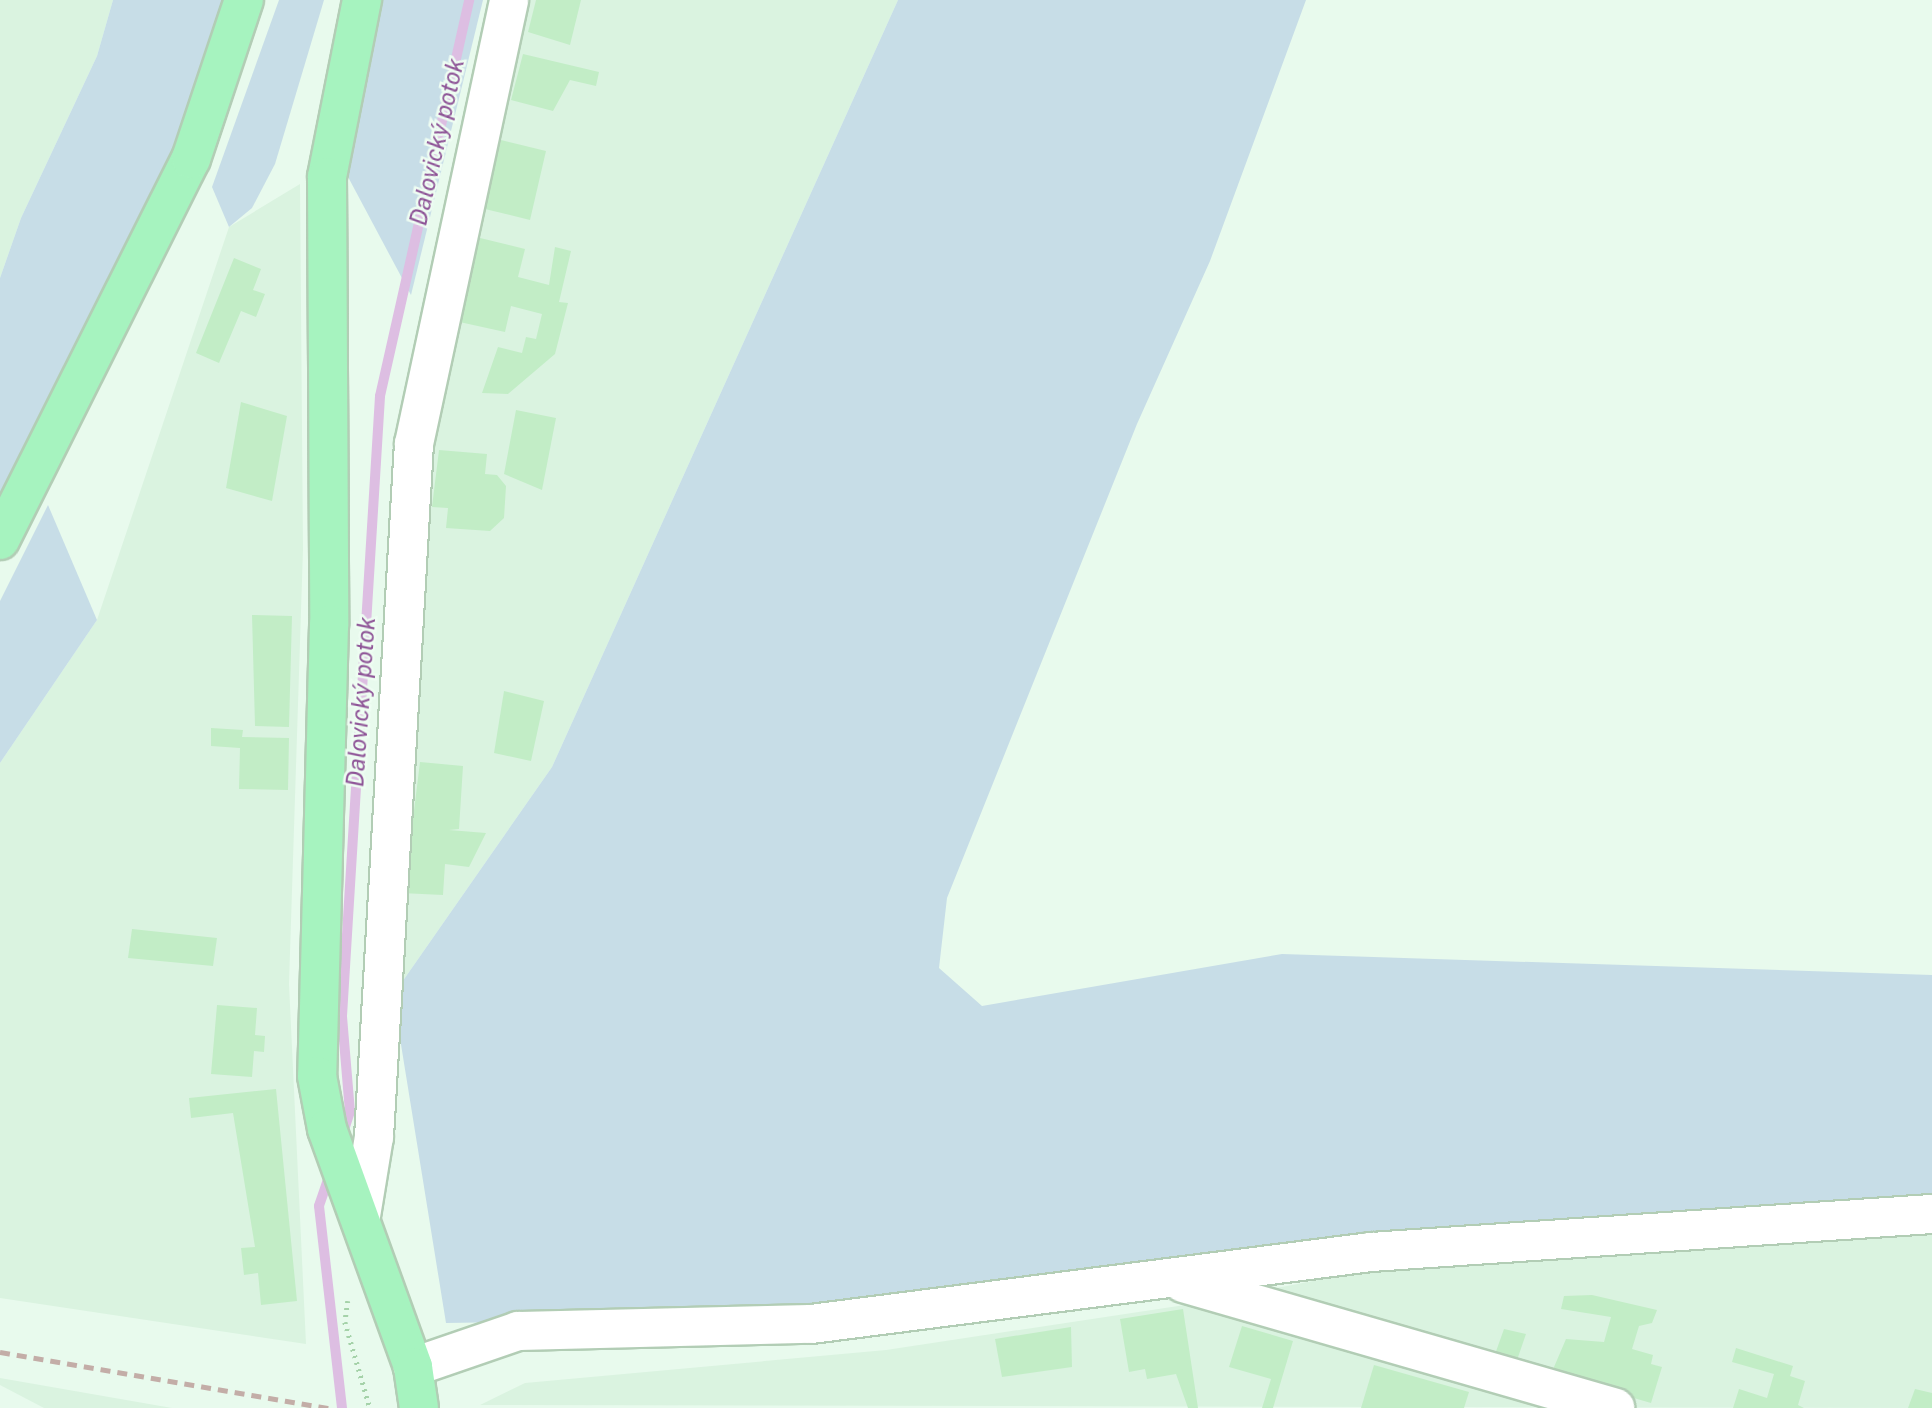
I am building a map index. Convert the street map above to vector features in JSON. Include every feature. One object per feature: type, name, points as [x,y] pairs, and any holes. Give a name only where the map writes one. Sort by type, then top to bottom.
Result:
[{"type":"main road","points":[[0,540],[191,159],[244,0]]},
{"type":"main road","points":[[362,0],[327,177],[329,625],[317,1076],[327,1129],[355,1200],[413,1367],[419,1408]]},
{"type":"street","points":[[355,1200],[374,1137],[414,444],[509,0]]},
{"type":"street","points":[[413,1367],[518,1331],[811,1324],[1371,1252],[1932,1214]]},
{"type":"street","points":[[1167,1278],[1615,1408]]},
{"type":"shaded area","points":[[0,0],[113,0],[97,56],[21,218],[0,278]]},
{"type":"shaded area","points":[[113,0],[229,0],[181,162],[0,520],[0,278],[21,218],[97,56]]},
{"type":"shaded area","points":[[279,0],[324,0],[275,164],[252,208],[229,227],[212,187]]},
{"type":"shaded area","points":[[371,0],[483,0],[411,295],[347,175],[361,27]]},
{"type":"shaded area","points":[[527,0],[898,0],[552,767],[393,995],[432,431]]},
{"type":"shaded area","points":[[898,0],[1306,0],[1210,261],[1137,424],[947,898],[939,968],[982,1006],[1282,954],[1932,975],[1932,1205],[795,1318],[446,1323],[393,995],[552,767]]},
{"type":"shaded area","points":[[300,184],[303,549],[289,984],[306,1344],[0,1298],[0,763],[97,620],[229,227]]},
{"type":"shaded area","points":[[48,505],[97,620],[0,763],[0,601]]},
{"type":"shaded area","points":[[1932,1228],[1932,1408],[480,1405],[525,1383],[886,1350],[1198,1303],[1412,1262]]},
{"type":"shaded area","points":[[0,1378],[172,1408],[44,1408],[0,1385]]},
{"type":"building","points":[[536,0],[581,0],[570,45],[528,32]]},
{"type":"building","points":[[523,54],[599,72],[596,86],[570,80],[553,111],[511,100]]},
{"type":"building","points":[[501,140],[546,151],[530,220],[485,209]]},
{"type":"building","points":[[476,237],[525,249],[518,277],[549,285],[555,247],[571,251],[559,302],[568,303],[555,354],[508,394],[482,393],[498,347],[522,353],[526,337],[536,339],[542,314],[511,306],[505,332],[455,321]]},
{"type":"building","points":[[234,258],[261,269],[253,290],[265,294],[256,317],[241,311],[219,363],[196,353]]},
{"type":"building","points":[[241,402],[287,416],[272,501],[226,488]]},
{"type":"building","points":[[516,410],[556,418],[542,490],[504,474]]},
{"type":"building","points":[[439,450],[487,454],[485,474],[497,475],[506,486],[504,518],[490,531],[446,528],[448,508],[432,507]]},
{"type":"building","points":[[252,615],[292,616],[289,727],[255,726]]},
{"type":"building","points":[[504,691],[544,701],[531,761],[494,753]]},
{"type":"building","points":[[211,728],[243,730],[242,737],[289,738],[288,790],[239,789],[240,748],[211,746]]},
{"type":"building","points":[[420,762],[463,766],[459,829],[449,830],[486,833],[469,867],[445,864],[443,895],[401,893],[406,826],[412,827]]},
{"type":"building","points":[[132,929],[217,938],[213,966],[128,958]]},
{"type":"building","points":[[217,1005],[257,1008],[255,1035],[265,1036],[264,1052],[254,1051],[252,1077],[211,1074]]},
{"type":"building","points":[[276,1089],[297,1301],[261,1305],[258,1273],[244,1275],[241,1248],[255,1247],[233,1113],[191,1118],[189,1098]]},
{"type":"building","points":[[1592,1295],[1657,1310],[1652,1323],[1639,1326],[1632,1349],[1653,1355],[1651,1364],[1662,1367],[1651,1403],[1551,1374],[1566,1339],[1604,1342],[1611,1317],[1561,1309],[1564,1296]]},
{"type":"building","points":[[1183,1309],[1198,1408],[1188,1408],[1176,1374],[1147,1379],[1145,1369],[1129,1372],[1120,1319]]},
{"type":"building","points":[[1242,1326],[1293,1341],[1273,1408],[1262,1408],[1271,1379],[1229,1367]]},
{"type":"building","points":[[1071,1327],[1072,1367],[1002,1377],[995,1339]]},
{"type":"building","points":[[1504,1329],[1526,1334],[1516,1363],[1494,1357]]},
{"type":"building","points":[[1736,1348],[1793,1366],[1790,1376],[1805,1381],[1798,1405],[1804,1408],[1733,1408],[1739,1389],[1767,1398],[1774,1374],[1732,1362]]},
{"type":"building","points":[[1374,1365],[1469,1392],[1464,1408],[1361,1408]]},
{"type":"building","points":[[1915,1389],[1932,1393],[1932,1408],[1908,1408]]},
{"type":"waterway","name":"Dalovický potok","points":[[342,1136],[350,1112],[342,1016],[380,396],[469,0]]},
{"type":"waterway","name":"Dalovický potok","points":[[331,1171],[319,1206],[342,1408]]},
{"type":"railway","points":[[0,1352],[329,1408]]}]
